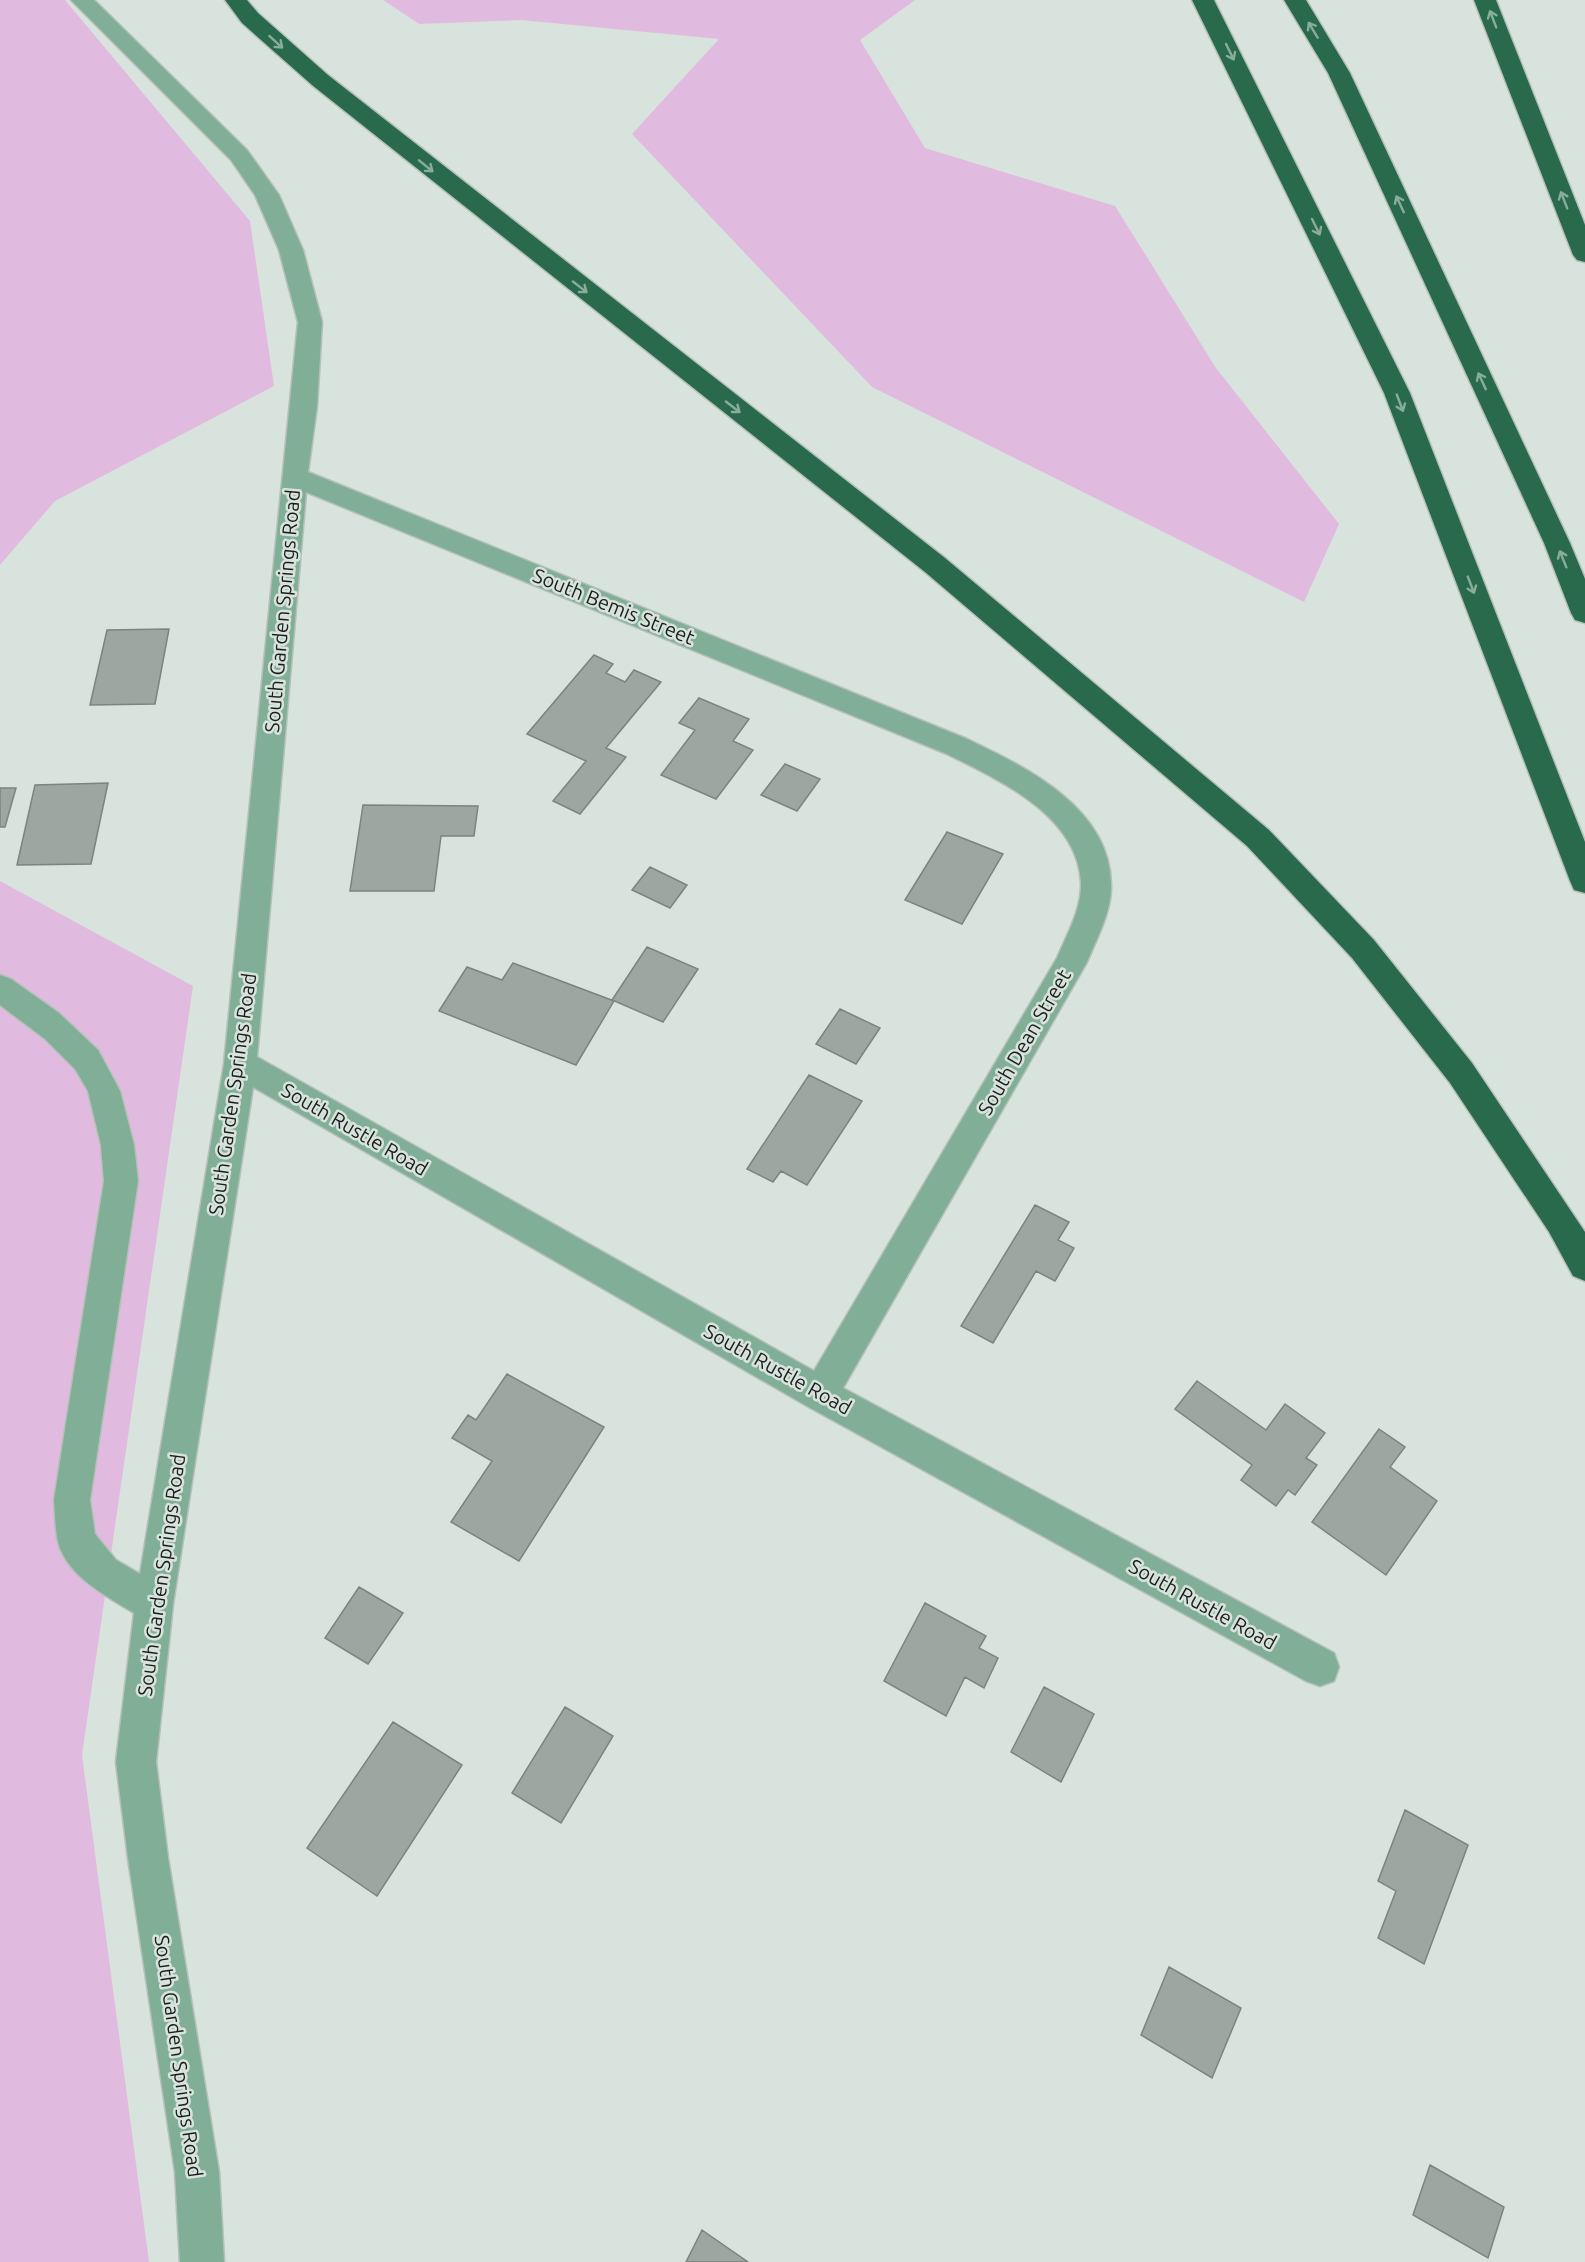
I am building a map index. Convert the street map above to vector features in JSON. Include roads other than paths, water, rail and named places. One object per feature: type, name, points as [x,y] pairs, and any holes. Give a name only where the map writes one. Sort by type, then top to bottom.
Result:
[{"type":"highway","points":[[236,0],[250,18],[320,80],[935,565],[1067,674],[1258,838],[1363,949],[1461,1073],[1561,1221],[1585,1265]]},
{"type":"highway","points":[[1203,0],[1397,393],[1585,881]]},
{"type":"highway","points":[[1295,0],[1339,73],[1557,543],[1585,613]]},
{"type":"highway","points":[[1485,0],[1585,255]]},
{"type":"street","name":"South Garden Springs Road","points":[[82,0],[239,155],[267,195],[291,250],[310,322],[304,406],[294,477],[240,1064],[154,1604],[136,1762],[148,1858],[197,2172],[202,2262]]},
{"type":"street","name":"South Bemis Street","points":[[294,477],[934,736]]},
{"type":"street","name":"South Dean Street","points":[[820,1394],[1071,962],[1090,916],[1096,882],[1090,855],[1073,824],[1047,797],[986,759],[934,736]]},
{"type":"street","points":[[0,988],[74,1045],[96,1074],[105,1093],[119,1141],[121,1182],[72,1500],[77,1542],[103,1573],[154,1604]]},
{"type":"street","name":"South Rustle Road","points":[[240,1064],[820,1394],[1320,1667]]}]
